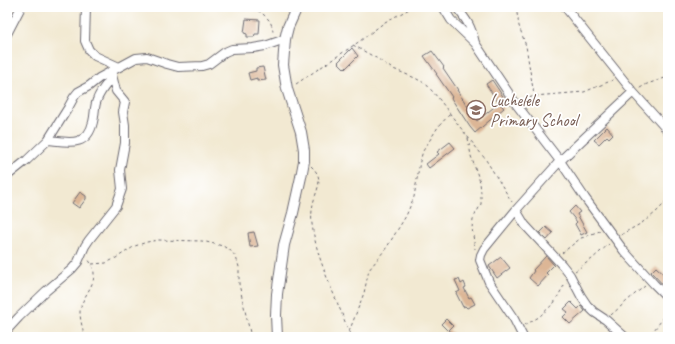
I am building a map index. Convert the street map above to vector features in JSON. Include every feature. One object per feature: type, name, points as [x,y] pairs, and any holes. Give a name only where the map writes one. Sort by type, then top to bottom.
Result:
[{"type":"main road","points":[[277,337],[277,294],[284,245],[304,161],[301,132],[287,89],[282,65],[288,27],[297,7]]},
{"type":"street","points":[[7,34],[21,7]]},
{"type":"street","points":[[86,7],[85,41],[88,50],[95,56],[119,67]]},
{"type":"street","points":[[442,7],[452,20],[475,43],[516,104],[560,161],[615,240],[668,298]]},
{"type":"street","points":[[456,7],[470,24],[475,43]]},
{"type":"street","points":[[565,7],[633,92],[668,131]]},
{"type":"street","points":[[48,140],[68,143],[81,140],[86,136],[91,130],[94,121],[97,101],[101,91],[112,74],[119,67],[136,58],[147,57],[178,67],[202,66],[209,64],[225,52],[232,49],[265,46],[285,39]]},
{"type":"street","points":[[7,176],[48,140],[78,92],[99,78],[112,74]]},
{"type":"street","points":[[7,330],[46,290],[72,269],[78,262],[82,251],[89,240],[116,206],[122,189],[120,170],[125,143],[123,112],[125,102],[116,91],[112,74]]},
{"type":"street","points":[[523,337],[514,319],[489,282],[480,260],[481,255],[484,249],[516,210],[560,161],[633,92]]},
{"type":"street","points":[[516,210],[525,225],[570,275],[580,296],[587,305],[625,337]]},
{"type":"path","points":[[253,7],[267,18],[272,25],[273,43]]},
{"type":"path","points":[[287,89],[385,22],[413,7]]},
{"type":"path","points":[[516,7],[519,26],[526,46],[534,96]]},
{"type":"path","points":[[353,45],[391,68],[426,84],[486,160],[516,210]]},
{"type":"path","points":[[516,104],[534,96],[584,92],[621,77]]},
{"type":"path","points":[[633,92],[647,84],[668,77]]},
{"type":"path","points":[[347,337],[364,293],[369,270],[406,216],[414,197],[423,151],[438,128],[450,114]]},
{"type":"path","points":[[468,137],[471,156],[480,182],[481,204],[473,218],[472,228],[475,251],[480,260]]},
{"type":"path","points":[[304,161],[316,170],[318,176],[319,184],[314,199],[312,212],[312,223],[318,252],[351,337]]},
{"type":"path","points":[[519,328],[539,317],[554,303],[570,275],[628,230],[650,216],[664,204],[668,198]]},
{"type":"path","points":[[557,259],[581,238],[598,231],[609,231]]},
{"type":"path","points":[[92,264],[106,263],[135,246],[158,240],[202,241],[223,246],[231,251],[236,258],[251,337]]},
{"type":"path","points":[[82,251],[92,264],[94,273],[93,284],[80,312],[85,337]]},
{"type":"path","points":[[606,320],[635,294],[646,286],[654,284]]},
{"type":"path","points":[[646,337],[654,330],[668,312]]},
{"type":"building","points":[[246,19],[260,20],[259,34],[255,34],[254,37],[247,37],[247,34],[244,33]]},
{"type":"building","points":[[352,48],[358,56],[345,69],[338,62]]},
{"type":"building","points":[[432,51],[444,67],[443,68],[477,121],[499,103],[504,108],[475,133],[424,56]]},
{"type":"building","points":[[263,67],[266,80],[257,81],[257,78],[250,80],[248,73],[256,71],[256,68]]},
{"type":"building","points":[[492,80],[504,98],[498,102],[486,84]]},
{"type":"building","points":[[607,127],[613,134],[609,138],[607,136],[599,144],[594,140]]},
{"type":"building","points":[[450,142],[455,148],[429,168],[426,164],[439,154],[437,152]]},
{"type":"building","points":[[80,192],[86,196],[86,199],[79,208],[72,203]]},
{"type":"building","points":[[575,206],[580,212],[577,214],[587,232],[581,235],[575,224],[577,222],[569,212]]},
{"type":"building","points":[[546,227],[553,233],[547,240],[540,233]]},
{"type":"building","points":[[254,232],[258,246],[250,247],[248,233]]},
{"type":"building","points":[[546,256],[554,265],[546,273],[548,275],[538,286],[529,278],[534,271],[533,270]]},
{"type":"building","points":[[501,257],[510,268],[497,278],[489,266]]},
{"type":"building","points":[[656,267],[668,278],[668,290],[651,272]]},
{"type":"building","points":[[459,279],[461,284],[464,282],[466,287],[464,288],[469,298],[471,297],[475,304],[467,308],[465,306],[463,307],[456,293],[460,291],[455,280]]},
{"type":"building","points":[[571,302],[578,309],[581,306],[585,311],[570,324],[563,317],[568,312],[564,309]]},
{"type":"building","points":[[446,319],[453,326],[449,330],[457,337],[447,337],[444,334],[448,331],[441,324]]},
{"type":"place","name":"Luchelele Primary School","points":[[476,110]]}]
